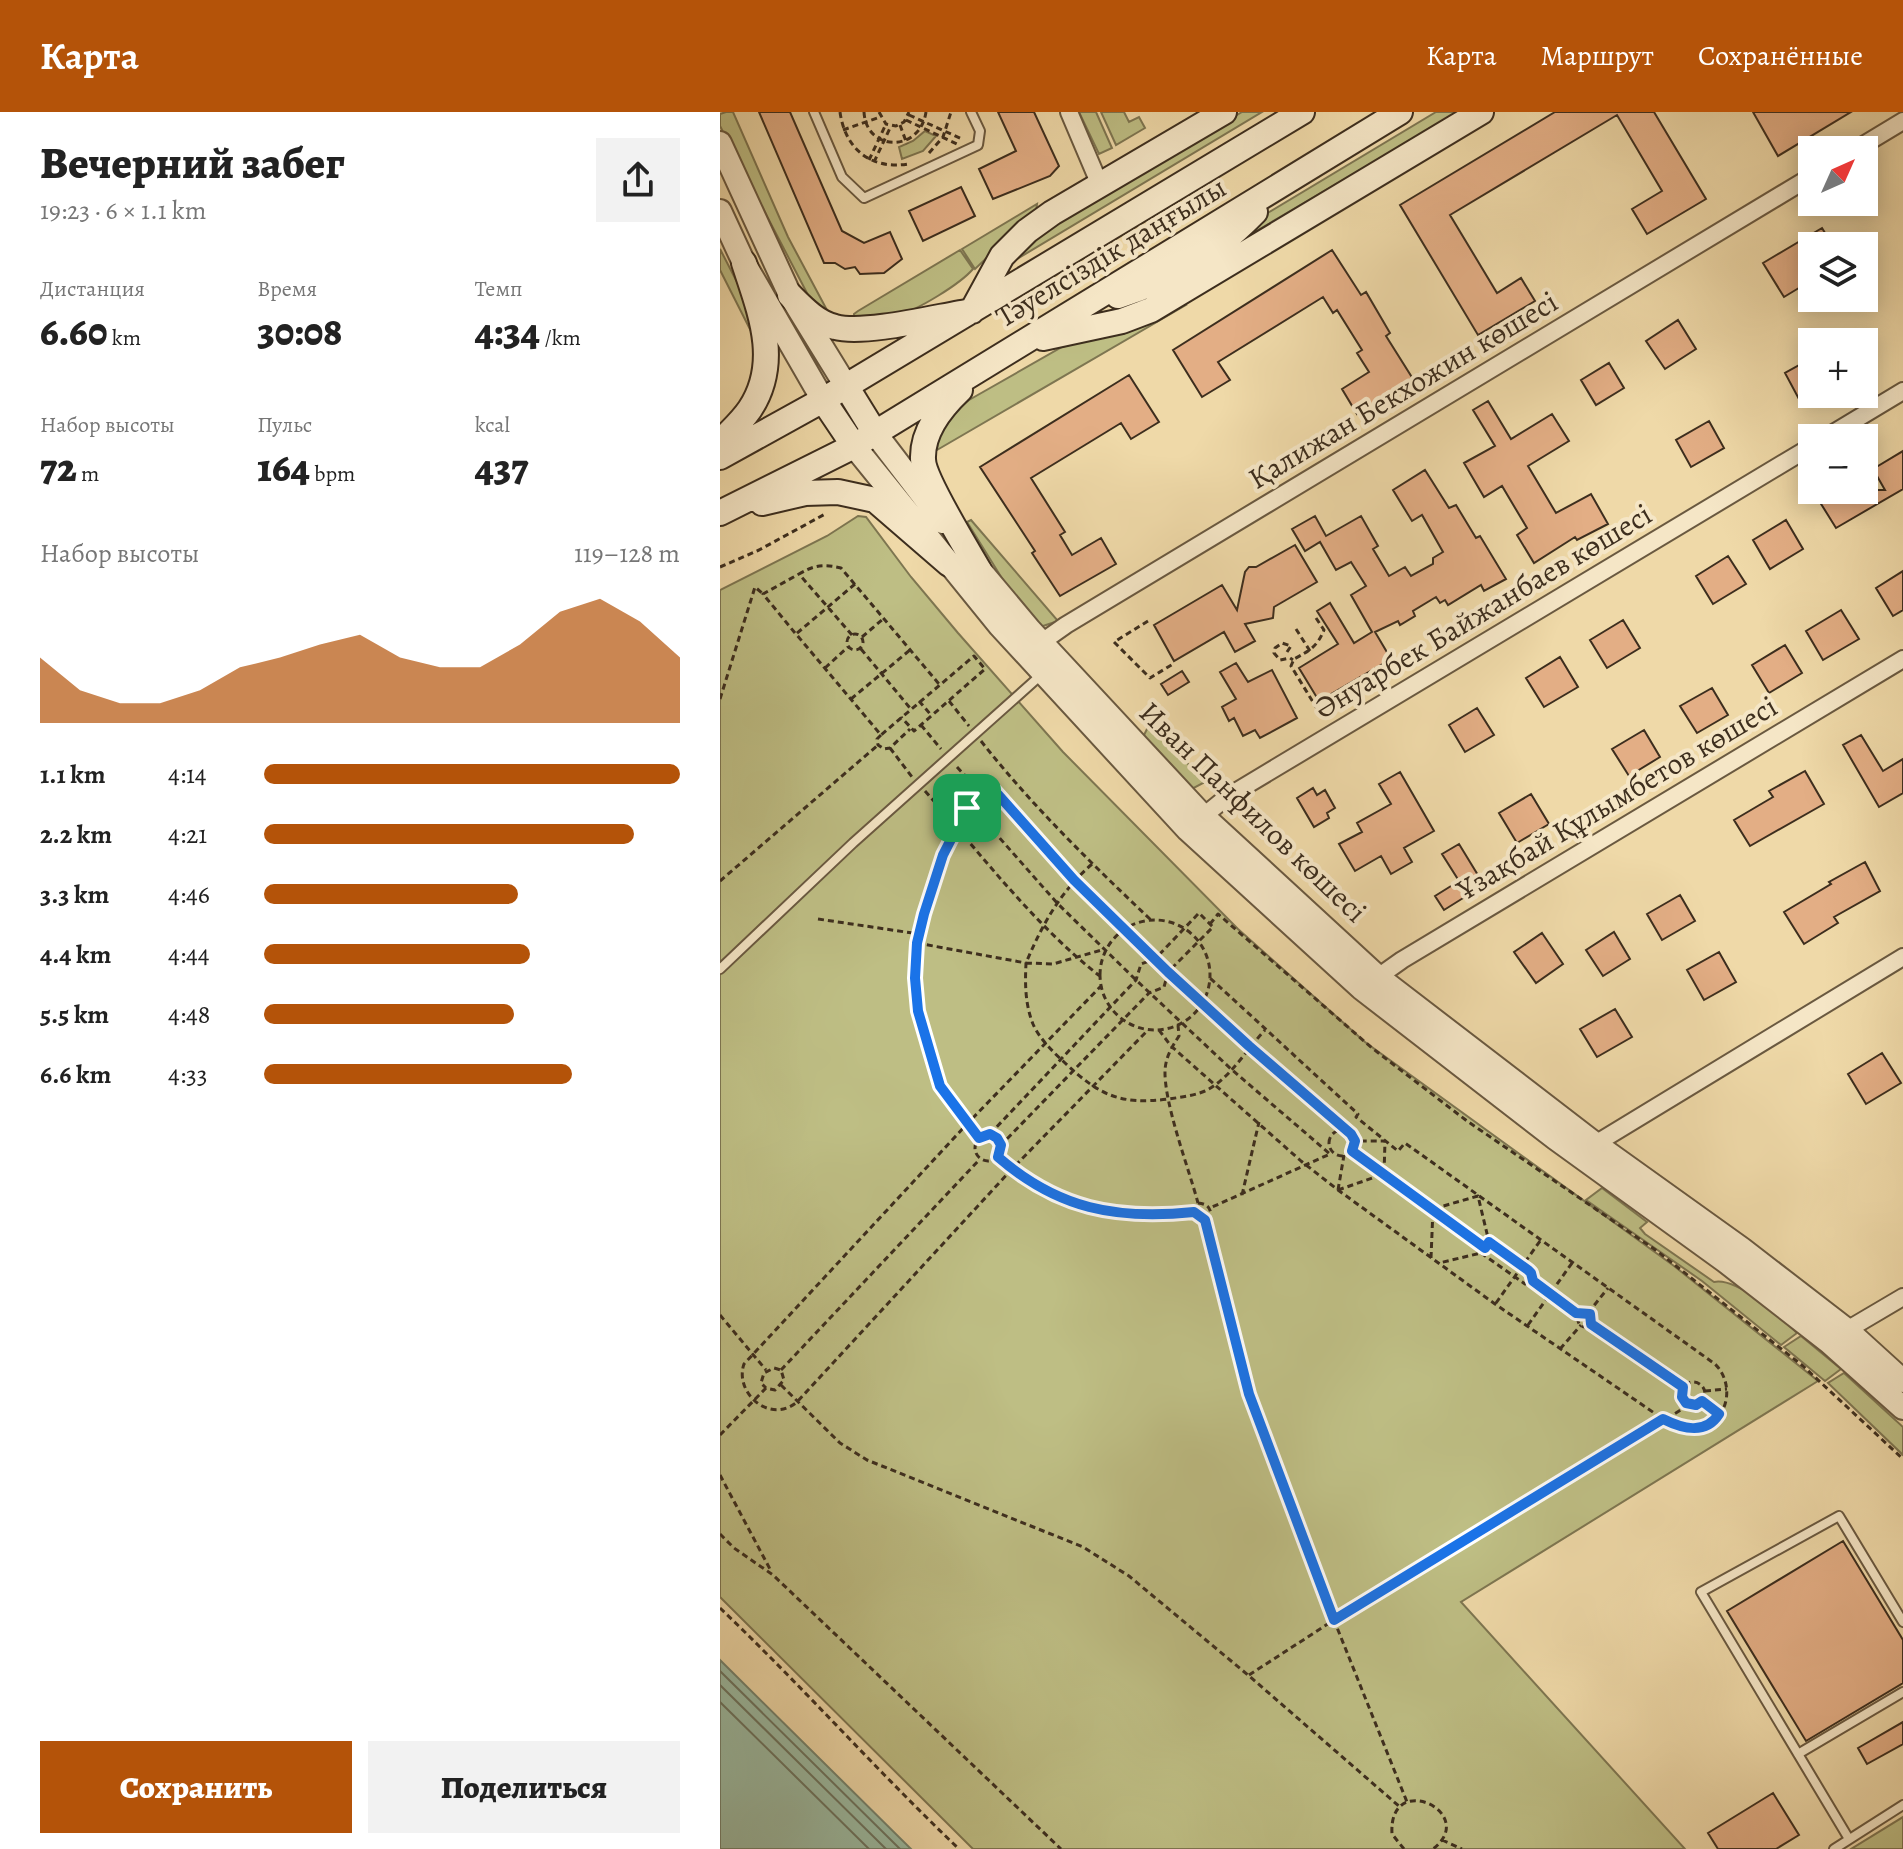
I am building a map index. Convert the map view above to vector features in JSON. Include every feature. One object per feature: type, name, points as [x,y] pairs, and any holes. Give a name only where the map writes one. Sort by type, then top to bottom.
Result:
[{"type":"main road","points":[[790,295],[811,315],[835,328],[867,329],[972,311],[1002,256],[1027,231],[1224,112]]},
{"type":"main road","name":"Тәуелсіздік даңғылы","points":[[720,457],[823,400],[1302,112]]},
{"type":"main road","name":"Тәуелсіздік даңғылы","points":[[722,512],[865,440],[1400,112]]},
{"type":"main road","points":[[1025,342],[1122,321],[1151,310],[1481,112]]},
{"type":"main road","points":[[720,442],[750,409],[765,376],[768,361],[758,308],[744,263]]},
{"type":"main road","points":[[979,570],[940,501],[923,461],[930,425],[952,397],[983,367]]},
{"type":"main road","name":"Иван Панфилов көшесі","points":[[846,386],[865,440]]},
{"type":"main road","name":"Иван Панфилов көшесі","points":[[823,400],[865,440]]},
{"type":"main road","points":[[722,512],[805,493],[854,494],[875,500],[949,564]]},
{"type":"street","points":[[1069,112],[1100,185]]},
{"type":"street","points":[[1878,136],[1903,121]]},
{"type":"street","name":"Иван Панфилов көшесі","points":[[720,143],[790,295],[846,386]]},
{"type":"street","name":"Қалижан Бекхожин көшесі","points":[[1033,649],[1798,185]]},
{"type":"street","name":"Иван Панфилов көшесі","points":[[720,211],[744,263],[823,400]]},
{"type":"street","points":[[1848,424],[1903,391]]},
{"type":"street","name":"Иван Панфилов көшесі","points":[[865,440],[949,564],[1195,823]]},
{"type":"street","name":"Иван Панфилов көшесі","points":[[865,440],[979,570],[1033,649],[1042,673],[1195,823],[1369,983],[1587,1149],[1806,1324],[1903,1408]]},
{"type":"street","name":"Әнуарбек Байжанбаев көшесі","points":[[1195,823],[1227,797],[1798,454]]},
{"type":"street","name":"Ұзақбай Құлымбетов көшесі","points":[[1369,983],[1903,659]]},
{"type":"street","points":[[1587,1149],[1903,957]]},
{"type":"street","name":"Иван Панфилов көшесі","points":[[1587,1149],[1742,1249],[1847,1330],[1903,1381]]},
{"type":"street","points":[[1847,1330],[1903,1297]]},
{"type":"lane","points":[[814,112],[842,177],[864,198],[978,145],[980,131],[971,112]]},
{"type":"lane","points":[[720,969],[864,833],[1042,673]]},
{"type":"lane","points":[[1849,1839],[1701,1592],[1839,1516],[1903,1622]]},
{"type":"lane","points":[[1798,1754],[1903,1692]]},
{"type":"lane","points":[[1834,1849],[1903,1805]]},
{"type":"path","points":[[840,112],[843,130],[853,146],[869,160],[891,166],[913,162]]},
{"type":"path","points":[[864,112],[868,128],[882,140],[906,142],[921,127],[926,112]]},
{"type":"path","points":[[921,159],[943,137],[951,112]]},
{"type":"path","points":[[889,125],[900,125],[909,113],[967,141],[961,145],[906,120]]},
{"type":"path","points":[[843,130],[880,114],[889,125]]},
{"type":"path","points":[[874,163],[889,125]]},
{"type":"path","points":[[900,125],[906,142]]},
{"type":"path","points":[[869,160],[882,140]]},
{"type":"path","points":[[720,567],[827,514]]},
{"type":"path","points":[[763,594],[811,566],[841,568],[939,684]]},
{"type":"path","points":[[799,574],[852,635],[862,637]]},
{"type":"path","points":[[796,634],[855,584]]},
{"type":"path","points":[[720,699],[755,587],[881,735]]},
{"type":"path","points":[[1316,618],[1324,630],[1315,648],[1293,660],[1291,666],[1316,707],[1352,686]]},
{"type":"path","points":[[884,619],[862,637],[861,649],[910,709]]},
{"type":"path","points":[[1148,621],[1114,642],[1150,678],[1173,664]]},
{"type":"path","points":[[1296,629],[1310,651]]},
{"type":"path","points":[[848,647],[847,642],[852,635]]},
{"type":"path","points":[[1287,652],[1291,646],[1282,643],[1274,653],[1280,660],[1293,660]]},
{"type":"path","points":[[825,668],[848,647]]},
{"type":"path","points":[[848,647],[855,651],[861,649]]},
{"type":"path","points":[[851,699],[911,649]]},
{"type":"path","points":[[901,717],[914,731],[985,669],[974,656],[939,684],[919,701],[901,717],[881,735],[877,739],[878,745],[884,749],[890,748],[911,729]]},
{"type":"path","points":[[919,701],[931,715]]},
{"type":"path","points":[[720,881],[878,745]]},
{"type":"path","points":[[1006,773],[1092,864],[1152,921]]},
{"type":"path","points":[[967,801],[1057,903],[1180,1024],[1332,1153],[1344,1155],[1352,1151],[1355,1141],[1351,1134],[1168,972],[1074,880],[980,777],[970,781]]},
{"type":"path","points":[[979,1138],[940,1086],[918,1011],[915,978],[919,934],[943,855],[967,808],[974,808],[994,790]]},
{"type":"path","points":[[947,818],[1042,924],[1076,958],[1101,977]]},
{"type":"path","points":[[1092,864],[1074,880],[1042,924],[1026,963],[1024,992],[1034,1026],[1061,1060],[1092,1087],[1115,1099],[1140,1102],[1193,1096],[1215,1085],[1265,1030]]},
{"type":"path","points":[[1199,913],[1213,927],[1168,972],[1164,987],[1149,993],[1001,1145],[998,1157],[990,1162],[980,1159],[975,1152],[979,1138],[990,1134],[1111,1007],[1136,980],[1141,964],[1155,959],[1199,913]]},
{"type":"path","points":[[1210,924],[1218,914],[1372,1048],[1467,1121],[1657,1251],[1803,1366],[1903,1459]]},
{"type":"path","points":[[818,919],[919,934]]},
{"type":"path","points":[[917,943],[1026,963],[1053,964],[1105,949],[1125,930],[1139,923],[1175,924],[1198,941],[1208,960],[1210,978],[1202,1003],[1180,1024],[1159,1030],[1148,1030],[1124,1020],[1111,1007],[1102,985],[1105,949]]},
{"type":"path","points":[[1159,1030],[1171,1046],[1305,1164],[1495,1304],[1663,1419],[1682,1428],[1700,1428],[1715,1420],[1727,1402],[1727,1389],[1724,1373],[1715,1364],[1405,1143],[1398,1151],[1356,1117],[1358,1114],[1210,978]]},
{"type":"path","points":[[1102,985],[967,1124],[753,1354],[741,1371],[743,1383],[763,1408],[787,1410],[797,1402],[1012,1169],[1148,1030]]},
{"type":"path","points":[[1180,1024],[1179,1036],[1171,1046],[1165,1070],[1169,1099],[1198,1203],[1194,1212]]},
{"type":"path","points":[[1242,1195],[1259,1122]]},
{"type":"path","points":[[1332,1153],[1331,1137],[1336,1131],[1344,1130]]},
{"type":"path","points":[[990,1134],[1001,1145]]},
{"type":"path","points":[[1355,1141],[1385,1141]]},
{"type":"path","points":[[1384,1174],[1385,1141]]},
{"type":"path","points":[[1352,1151],[1485,1248]]},
{"type":"path","points":[[1198,1203],[1210,1208],[1332,1153]]},
{"type":"path","points":[[1338,1190],[1344,1155]]},
{"type":"path","points":[[998,1157],[1038,1187],[1073,1204],[1117,1214],[1154,1216],[1194,1212],[1205,1220],[1249,1394],[1407,1802]]},
{"type":"path","points":[[766,1370],[781,1370],[980,1159]]},
{"type":"path","points":[[1338,1190],[1384,1174]]},
{"type":"path","points":[[1433,1209],[1478,1196]]},
{"type":"path","points":[[1478,1196],[1489,1242],[1531,1273],[1533,1281],[1550,1295],[1580,1315],[1588,1313],[1608,1288]]},
{"type":"path","points":[[1205,1220],[1211,1213],[1210,1208]]},
{"type":"path","points":[[1431,1258],[1433,1209]]},
{"type":"path","points":[[1495,1304],[1540,1241]]},
{"type":"path","points":[[1438,1263],[1481,1253],[1489,1242]]},
{"type":"path","points":[[1481,1253],[1525,1284],[1533,1281]]},
{"type":"path","points":[[1497,1265],[1505,1254]]},
{"type":"path","points":[[1527,1326],[1572,1263]]},
{"type":"path","points":[[1588,1313],[1592,1318],[1591,1324]]},
{"type":"path","points":[[720,1315],[766,1370]]},
{"type":"path","points":[[1560,1349],[1581,1325],[1580,1315]]},
{"type":"path","points":[[1581,1325],[1591,1324]]},
{"type":"path","points":[[1591,1324],[1683,1387]]},
{"type":"path","points":[[766,1370],[761,1383],[775,1390],[784,1380],[781,1370]]},
{"type":"path","points":[[1683,1387],[1697,1383],[1705,1391]]},
{"type":"path","points":[[781,1385],[840,1443],[867,1460],[1083,1547],[1129,1576],[1400,1807]]},
{"type":"path","points":[[1683,1387],[1682,1397],[1689,1405]]},
{"type":"path","points":[[720,1435],[766,1388]]},
{"type":"path","points":[[1705,1391],[1727,1389]]},
{"type":"path","points":[[1248,1675],[1663,1419],[1689,1405],[1696,1405],[1702,1401],[1705,1391]]},
{"type":"path","points":[[1702,1401],[1719,1414]]},
{"type":"path","points":[[720,1475],[773,1575]]},
{"type":"path","points":[[720,1534],[734,1548],[773,1575],[1061,1849]]},
{"type":"path","points":[[720,1608],[771,1656],[902,1794],[959,1849]]},
{"type":"path","points":[[1404,1849],[1392,1834],[1394,1815],[1407,1802],[1418,1800],[1438,1808],[1444,1818],[1442,1840],[1433,1849]]},
{"type":"path","points":[[1442,1840],[1462,1849]]},
{"type":"green space","points":[[733,112],[788,237],[828,312],[808,295],[720,126],[720,114]]},
{"type":"green space","points":[[1079,112],[1096,112],[1112,148],[1099,154]]},
{"type":"green space","points":[[1101,112],[1124,112],[1129,122],[1139,117],[1145,128],[1116,145]]},
{"type":"green space","points":[[1242,112],[1262,112],[1007,265],[1036,235]]},
{"type":"green space","points":[[1436,112],[1459,112],[1224,250],[1256,220]]},
{"type":"green space","points":[[925,131],[936,136],[923,151],[902,159],[899,147]]},
{"type":"green space","points":[[1037,204],[1036,211],[975,269],[962,249]]},
{"type":"green space","points":[[720,249],[755,317],[759,347],[720,270]]},
{"type":"green space","points":[[960,250],[973,269],[938,296],[898,315],[854,318],[858,311]]},
{"type":"green space","points":[[1182,302],[1186,305],[937,450],[939,430],[952,413],[969,400],[1062,347],[1148,322]]},
{"type":"green space","points":[[858,516],[866,517],[911,577],[1063,752],[1238,929],[1365,1042],[1674,1266],[1818,1381],[1461,1602],[1685,1849],[973,1849],[720,1597],[720,590],[827,536]]},
{"type":"green space","points":[[971,520],[1058,621],[1040,627],[1008,588],[967,522]]},
{"type":"green space","points":[[1150,723],[1205,782],[1188,791],[1141,741]]},
{"type":"green space","points":[[1602,1188],[1647,1222],[1640,1228],[1645,1234],[1714,1282],[1724,1282],[1746,1292],[1797,1333],[1781,1345],[1702,1281],[1586,1200]]},
{"type":"green space","points":[[1801,1336],[1841,1369],[1825,1381],[1784,1347]]},
{"type":"green space","points":[[1844,1373],[1903,1427],[1903,1455],[1828,1383]]},
{"type":"green space","points":[[1903,1817],[1903,1849],[1851,1849]]},
{"type":"water","points":[[720,1660],[911,1849],[720,1849]]},
{"type":"building","points":[[759,112],[790,112],[842,231],[864,243],[890,232],[902,259],[884,273],[860,274],[855,267],[845,269],[835,263],[824,263]]},
{"type":"building","points":[[998,112],[1034,112],[1059,166],[1050,176],[993,199],[979,169],[1016,151]]},
{"type":"building","points":[[1555,112],[1654,112],[1706,199],[1647,234],[1632,209],[1662,191],[1617,115],[1450,215],[1497,293],[1521,278],[1535,301],[1478,335],[1400,205]]},
{"type":"building","points":[[1753,112],[1851,112],[1811,136],[1798,136],[1798,144],[1778,156]]},
{"type":"building","points":[[961,187],[975,216],[923,241],[909,211]]},
{"type":"building","points":[[1798,242],[1798,288],[1784,297],[1763,263]]},
{"type":"building","points":[[1332,250],[1361,295],[1366,292],[1390,333],[1386,336],[1413,379],[1357,414],[1342,389],[1369,372],[1357,353],[1362,350],[1337,310],[1333,313],[1323,297],[1218,362],[1230,380],[1202,397],[1173,350]]},
{"type":"building","points":[[1678,320],[1696,349],[1665,369],[1646,341]]},
{"type":"building","points":[[1609,363],[1624,388],[1596,405],[1581,380]]},
{"type":"building","points":[[1798,366],[1798,397],[1785,373]]},
{"type":"building","points":[[1129,375],[1159,422],[1131,439],[1121,423],[1031,478],[1065,532],[1060,535],[1072,555],[1101,538],[1116,564],[1060,596],[1032,553],[1035,551],[980,467]]},
{"type":"building","points":[[1488,401],[1511,439],[1552,414],[1569,441],[1528,466],[1556,513],[1591,494],[1608,524],[1577,540],[1575,537],[1534,563],[1517,535],[1527,528],[1502,486],[1484,497],[1464,463],[1495,446],[1473,410]]},
{"type":"building","points":[[1709,421],[1724,448],[1691,467],[1676,440]]},
{"type":"building","points":[[1903,451],[1903,489],[1878,504],[1878,490],[1885,490],[1878,478],[1878,466]]},
{"type":"building","points":[[1425,470],[1449,508],[1456,505],[1476,538],[1480,536],[1506,579],[1484,591],[1481,585],[1448,605],[1445,600],[1440,603],[1436,597],[1413,611],[1415,616],[1400,625],[1398,621],[1375,632],[1391,659],[1319,701],[1299,668],[1338,644],[1317,611],[1330,603],[1354,643],[1372,632],[1351,595],[1366,586],[1351,562],[1336,570],[1320,542],[1305,551],[1292,529],[1315,516],[1326,536],[1361,516],[1378,546],[1373,549],[1389,576],[1405,567],[1411,576],[1433,564],[1433,558],[1443,552],[1422,515],[1412,521],[1393,490]]},
{"type":"building","points":[[1821,504],[1877,504],[1836,528]]},
{"type":"building","points":[[1786,520],[1803,549],[1770,569],[1753,540]]},
{"type":"building","points":[[1295,545],[1317,582],[1274,607],[1273,618],[1245,624],[1255,641],[1235,652],[1224,632],[1174,661],[1154,625],[1222,585],[1237,610],[1245,572],[1249,567],[1256,567]]},
{"type":"building","points":[[1728,556],[1746,584],[1713,604],[1696,576]]},
{"type":"building","points":[[1903,571],[1903,610],[1893,616],[1876,588]]},
{"type":"building","points":[[1841,610],[1859,639],[1823,660],[1806,631]]},
{"type":"building","points":[[1623,620],[1640,648],[1607,668],[1590,640]]},
{"type":"building","points":[[1785,645],[1802,673],[1769,693],[1752,665]]},
{"type":"building","points":[[1560,657],[1578,687],[1544,707],[1526,678]]},
{"type":"building","points":[[1236,663],[1248,682],[1272,670],[1297,718],[1260,738],[1255,730],[1243,736],[1234,718],[1229,721],[1222,707],[1236,699],[1220,672]]},
{"type":"building","points":[[1182,671],[1189,682],[1168,695],[1161,684]]},
{"type":"building","points":[[1712,688],[1728,715],[1697,733],[1680,706]]},
{"type":"building","points":[[1477,708],[1494,735],[1465,752],[1449,725]]},
{"type":"building","points":[[1644,730],[1660,757],[1629,776],[1612,749]]},
{"type":"building","points":[[1861,735],[1883,771],[1903,759],[1903,793],[1879,807],[1843,745]]},
{"type":"building","points":[[1805,771],[1824,804],[1750,846],[1734,820],[1773,797],[1769,791]]},
{"type":"building","points":[[1400,772],[1434,831],[1404,848],[1412,862],[1391,874],[1381,856],[1355,871],[1339,844],[1362,832],[1357,823],[1391,804],[1379,784]]},
{"type":"building","points":[[1313,788],[1317,795],[1325,790],[1335,808],[1327,813],[1329,818],[1314,827],[1297,798]]},
{"type":"building","points":[[1531,794],[1549,824],[1517,843],[1499,813]]},
{"type":"building","points":[[1459,844],[1484,885],[1444,910],[1435,896],[1459,881],[1442,854]]},
{"type":"building","points":[[1865,862],[1880,891],[1834,917],[1838,923],[1804,944],[1784,912]]},
{"type":"building","points":[[1680,895],[1695,921],[1662,940],[1647,914]]},
{"type":"building","points":[[1614,932],[1630,959],[1603,976],[1586,950]]},
{"type":"building","points":[[1542,933],[1563,964],[1536,983],[1514,952]]},
{"type":"building","points":[[1719,952],[1736,982],[1704,1000],[1687,970]]},
{"type":"building","points":[[1615,1009],[1632,1037],[1597,1057],[1580,1029]]},
{"type":"building","points":[[1882,1053],[1901,1083],[1866,1104],[1848,1074]]},
{"type":"building","points":[[1843,1541],[1903,1640],[1903,1683],[1806,1741],[1727,1611]]},
{"type":"building","points":[[1903,1722],[1903,1744],[1867,1764],[1858,1748]]},
{"type":"building","points":[[1773,1793],[1799,1835],[1776,1849],[1718,1849],[1708,1833]]},
{"type":"route","points":[[994,790],[1074,880],[1168,972],[1354,1137],[1352,1151],[1485,1248],[1489,1242],[1528,1270],[1533,1281],[1576,1313],[1590,1314],[1591,1324],[1683,1387],[1682,1397],[1686,1403],[1692,1406],[1702,1401],[1719,1414],[1715,1420],[1700,1428],[1682,1428],[1663,1419],[1334,1620],[1249,1394],[1205,1220],[1194,1212],[1154,1216],[1117,1214],[1073,1204],[1038,1187],[998,1157],[1001,1145],[997,1138],[990,1134],[979,1138],[955,1110],[940,1086],[918,1011],[915,978],[917,943],[943,855],[967,808],[974,808],[994,790]]}]
